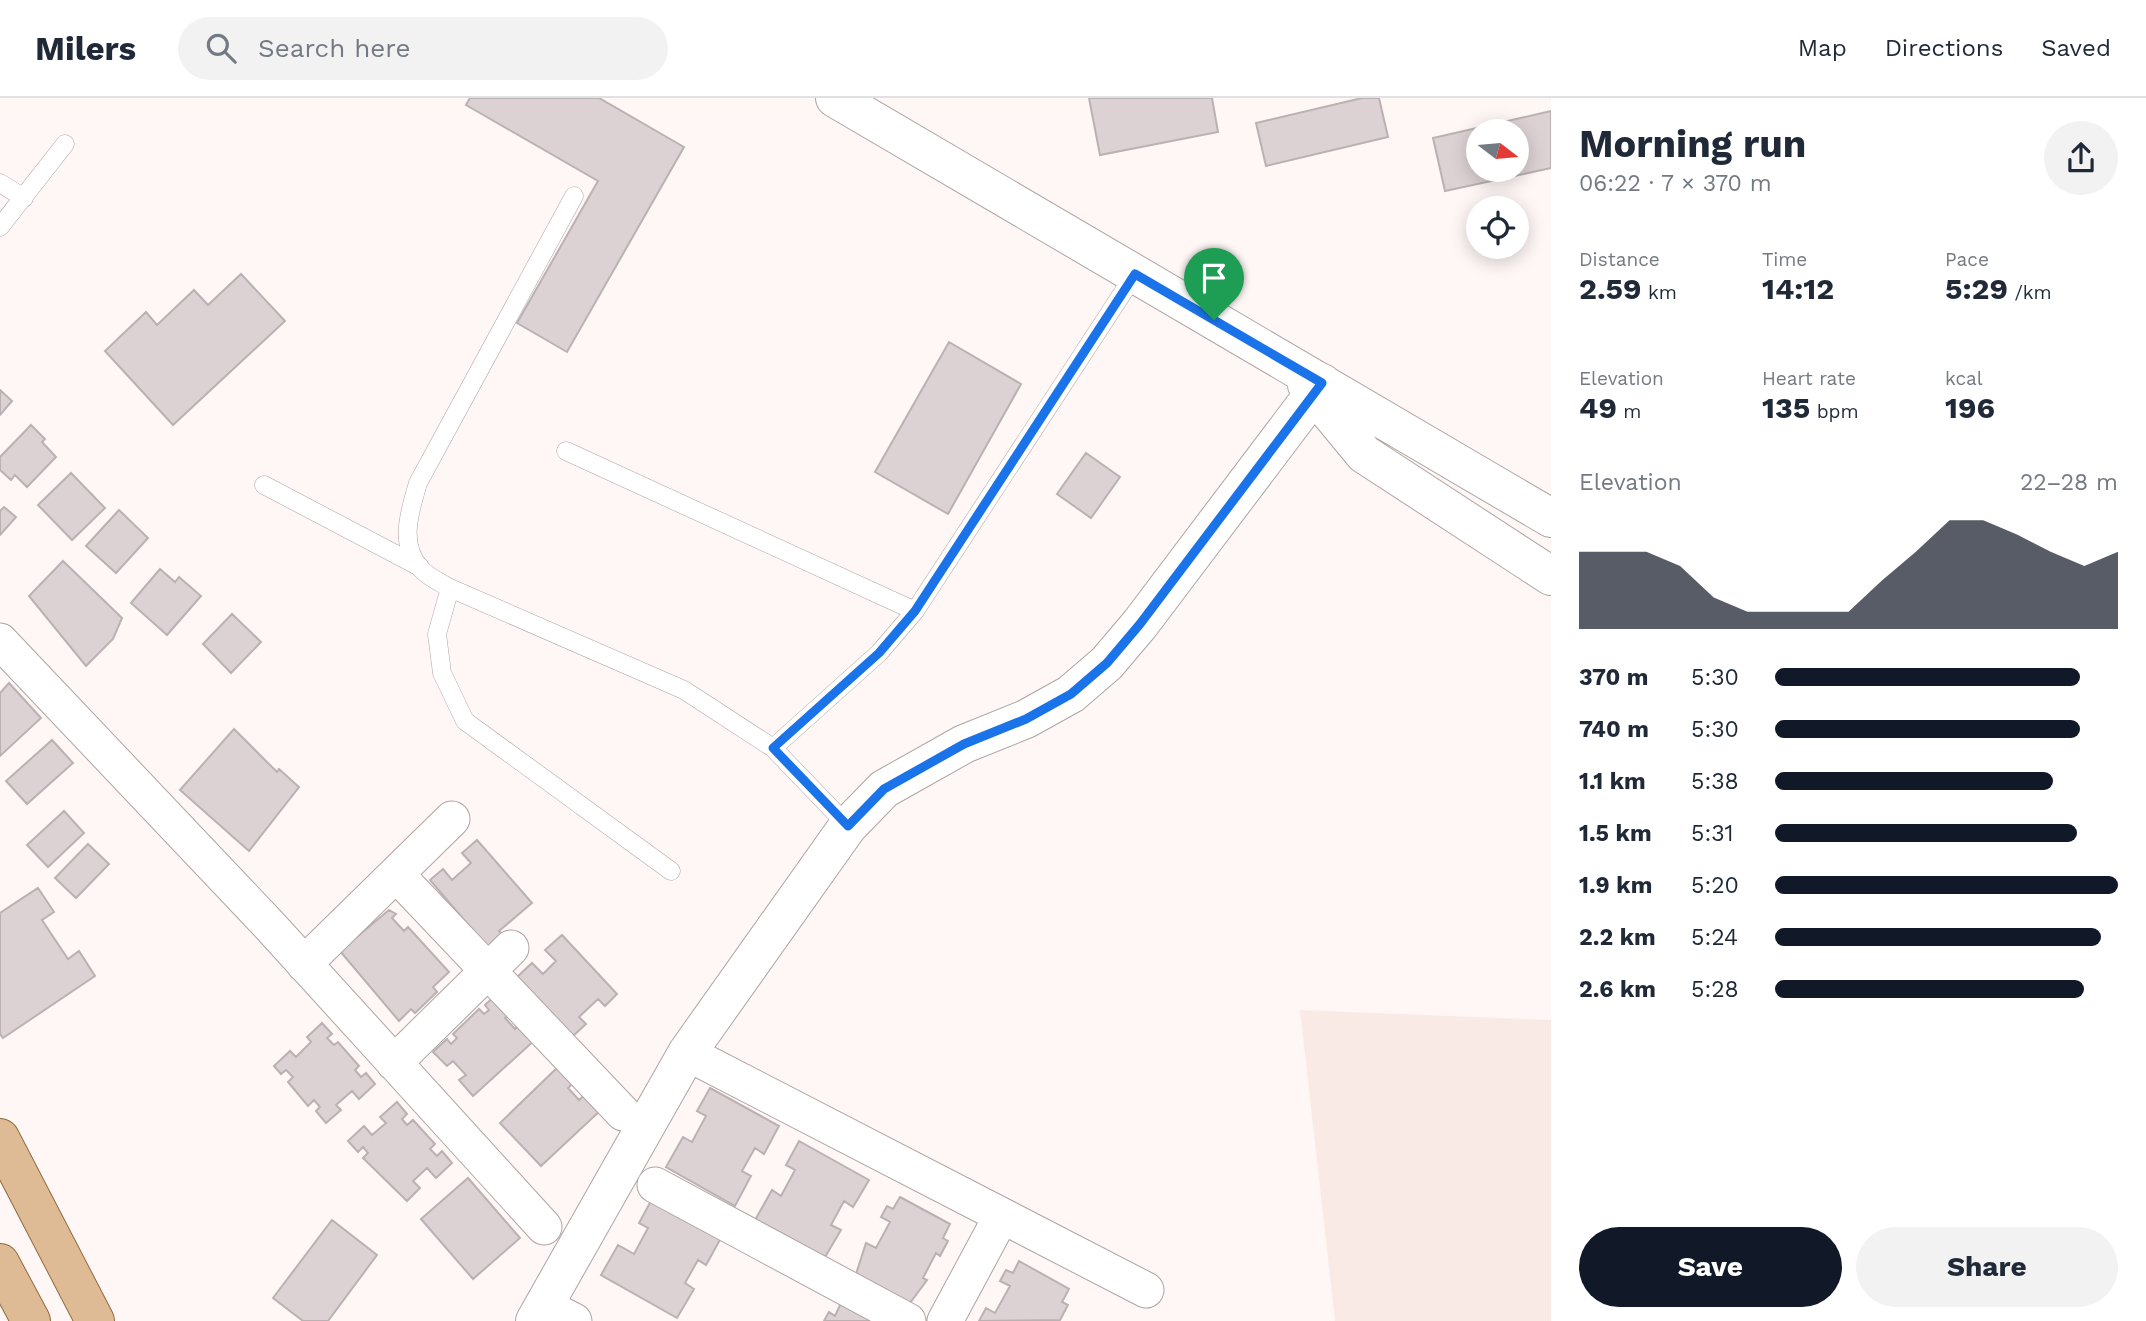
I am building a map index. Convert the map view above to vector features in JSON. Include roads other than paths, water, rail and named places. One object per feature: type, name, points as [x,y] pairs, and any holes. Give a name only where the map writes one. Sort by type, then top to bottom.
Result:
[{"type":"main road","points":[[0,1138],[94,1321]]},
{"type":"main road","points":[[0,1263],[30,1321]]},
{"type":"street","points":[[835,98],[1135,274],[1310,382],[1551,518]]},
{"type":"street","points":[[1310,382],[1364,454],[1551,576]]},
{"type":"street","points":[[551,1316],[687,1053],[848,826],[884,789],[964,744],[1026,719],[1071,694],[1107,663],[1310,382]]},
{"type":"street","points":[[0,641],[304,964],[544,1227]]},
{"type":"street","points":[[304,964],[452,819]]},
{"type":"street","points":[[396,874],[485,971],[623,1113]]},
{"type":"street","points":[[394,1063],[511,948]]},
{"type":"street","points":[[687,1053],[1146,1290]]},
{"type":"street","points":[[655,1185],[908,1321]]},
{"type":"street","points":[[945,1321],[1001,1217]]},
{"type":"lane","points":[[0,227],[65,144]]},
{"type":"lane","points":[[0,183],[24,198]]},
{"type":"lane","points":[[420,567],[409,547],[406,523],[418,483],[574,195]]},
{"type":"lane","points":[[773,748],[879,653],[915,611],[1135,274]]},
{"type":"lane","points":[[566,451],[915,611]]},
{"type":"lane","points":[[264,485],[420,567],[450,589],[684,690],[773,748],[848,826]]},
{"type":"lane","points":[[450,589],[437,634],[442,673],[465,721],[671,872]]}]
